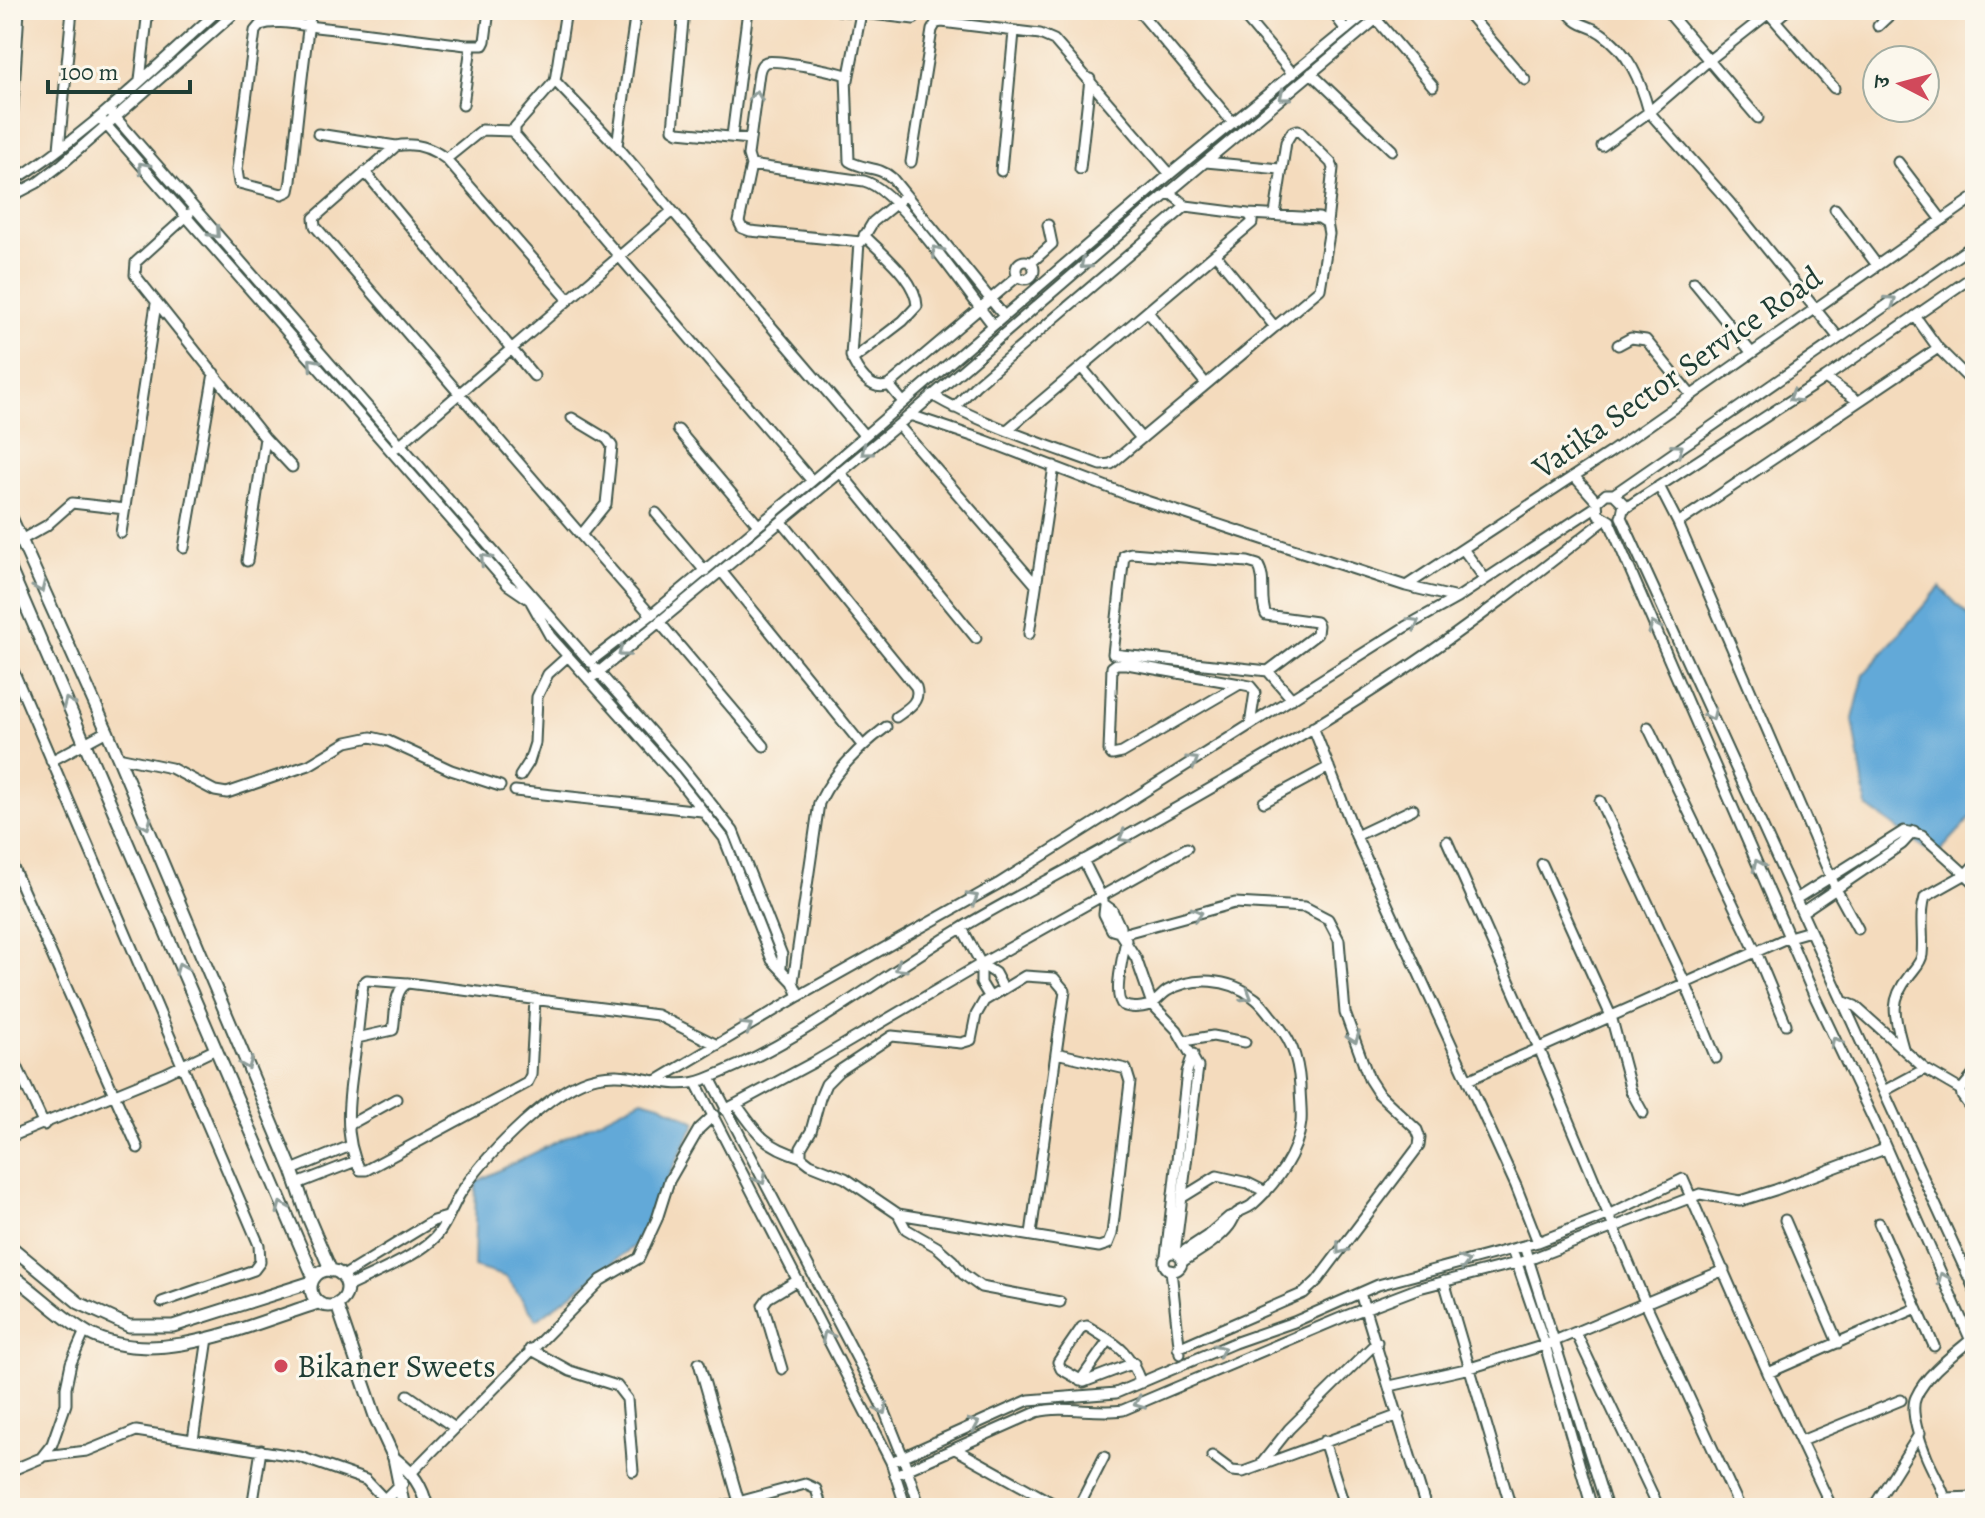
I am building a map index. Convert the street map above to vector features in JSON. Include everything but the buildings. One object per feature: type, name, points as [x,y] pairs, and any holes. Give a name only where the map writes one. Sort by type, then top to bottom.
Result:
[{"type":"street","points":[[10,154],[19,10]]},
{"type":"street","points":[[59,149],[72,10]]},
{"type":"street","points":[[140,80],[148,10]]},
{"type":"street","points":[[112,114],[140,80],[219,10]]},
{"type":"street","points":[[10,197],[42,180],[112,114],[238,10]]},
{"type":"street","points":[[311,10],[308,26],[289,191],[282,194],[239,183],[237,170],[255,31],[264,23],[308,26],[471,46],[484,43],[489,10]]},
{"type":"street","points":[[514,131],[555,81],[566,10]]},
{"type":"street","points":[[617,146],[636,10]]},
{"type":"street","points":[[684,10],[673,129],[750,139]]},
{"type":"street","points":[[732,136],[748,10]]},
{"type":"street","points":[[838,10],[914,19]]},
{"type":"street","points":[[1138,10],[1233,123]]},
{"type":"street","points":[[1239,10],[1293,74]]},
{"type":"street","points":[[1331,10],[1346,30]]},
{"type":"street","points":[[581,670],[812,481],[1170,174],[1346,30],[1387,10]]},
{"type":"street","points":[[1465,10],[1525,80]]},
{"type":"street","points":[[1566,10],[1579,25],[1598,30],[1620,50],[1636,73],[1649,112],[1730,203],[1838,337]]},
{"type":"street","points":[[1666,10],[1758,118]]},
{"type":"street","points":[[1602,146],[1770,14],[1787,10]]},
{"type":"street","points":[[1878,26],[1895,10]]},
{"type":"street","points":[[861,13],[848,80],[848,156],[851,162],[886,172],[1004,316]]},
{"type":"street","points":[[1770,14],[1834,88]]},
{"type":"street","points":[[589,680],[910,415],[1311,73],[1373,15]]},
{"type":"street","points":[[1373,15],[1433,86]]},
{"type":"street","points":[[911,162],[932,30],[936,23],[1040,34],[1054,40],[1170,174]]},
{"type":"street","points":[[1001,171],[1014,32]]},
{"type":"street","points":[[463,105],[471,46]]},
{"type":"street","points":[[848,80],[843,73],[764,63],[759,73],[748,159],[751,165],[739,222],[745,230],[862,238],[907,281],[916,297],[917,306],[903,321],[852,360]]},
{"type":"street","points":[[1311,73],[1392,150]]},
{"type":"street","points":[[1080,169],[1090,79]]},
{"type":"street","points":[[555,81],[617,146],[864,435]]},
{"type":"street","points":[[112,114],[439,488],[528,595],[682,767],[733,831],[782,955],[781,967]]},
{"type":"street","points":[[10,183],[104,122]]},
{"type":"street","points":[[104,122],[508,585],[528,595],[546,631],[724,838],[772,960],[793,982],[799,996]]},
{"type":"street","points":[[446,159],[482,130],[514,131]]},
{"type":"street","points":[[932,395],[954,408],[1007,430],[1101,465],[1111,464],[1320,289],[1329,234],[1327,223],[1333,168],[1300,131],[1295,130],[1289,136],[1280,169],[1275,214]]},
{"type":"street","points":[[514,131],[581,208],[618,257],[812,481]]},
{"type":"street","points":[[318,134],[396,146],[425,147],[446,159],[568,299]]},
{"type":"street","points":[[396,146],[315,216],[315,226],[651,615]]},
{"type":"street","points":[[843,180],[851,162]]},
{"type":"street","points":[[1206,162],[1280,169]]},
{"type":"street","points":[[1898,162],[1942,220]]},
{"type":"street","points":[[751,165],[873,184],[928,239],[993,325]]},
{"type":"street","points":[[365,172],[534,376]]},
{"type":"street","points":[[1169,192],[1186,206],[1319,218],[1327,223]]},
{"type":"street","points":[[906,195],[870,226],[862,238],[852,360],[872,386],[880,388],[889,385],[1018,276],[1031,277],[1034,268],[1031,263],[1052,244],[1048,225]]},
{"type":"street","name":"Vatika Sector Service Road","points":[[1406,586],[1574,476],[1975,197]]},
{"type":"street","points":[[1134,205],[1143,214]]},
{"type":"street","points":[[954,408],[976,385],[1186,206]]},
{"type":"street","points":[[195,209],[135,265],[136,278],[292,467]]},
{"type":"street","points":[[1835,209],[1877,265]]},
{"type":"street","points":[[390,453],[671,212]]},
{"type":"street","points":[[1007,430],[1252,223],[1248,214]]},
{"type":"street","points":[[656,1081],[998,884],[1405,627],[1457,598],[1597,504],[1602,496],[1614,494],[1975,244]]},
{"type":"street","points":[[1216,255],[1275,327]]},
{"type":"street","points":[[345,1282],[426,1246],[439,1233],[488,1156],[562,1094],[580,1083],[609,1074],[641,1076],[682,1086],[696,1083],[750,1060],[802,1030],[962,928],[1313,727],[1411,665],[1607,521],[1975,275]]},
{"type":"street","points":[[1694,282],[1751,352]]},
{"type":"street","points":[[121,533],[156,304]]},
{"type":"street","points":[[1148,312],[1206,384]]},
{"type":"street","points":[[1915,316],[1938,348],[1975,385]]},
{"type":"street","points":[[1618,345],[1631,338],[1646,340],[1691,395]]},
{"type":"street","points":[[1678,523],[1938,348]]},
{"type":"street","points":[[962,352],[972,361]]},
{"type":"street","points":[[1082,368],[1141,438]]},
{"type":"street","points":[[184,548],[214,373]]},
{"type":"street","points":[[1825,378],[1858,401]]},
{"type":"street","points":[[889,385],[903,402]]},
{"type":"street","points":[[910,415],[1128,495],[1406,586],[1457,598]]},
{"type":"street","points":[[572,418],[607,439],[612,446],[606,504],[581,535]]},
{"type":"street","points":[[898,425],[1036,585]]},
{"type":"street","points":[[678,430],[758,525]]},
{"type":"street","points":[[247,561],[265,438]]},
{"type":"street","points":[[1029,634],[1054,466]]},
{"type":"street","points":[[840,472],[976,638]]},
{"type":"street","points":[[1574,476],[1597,504],[1598,514],[1607,521],[1789,937],[1973,1342],[1944,1361],[1916,1396],[1915,1417],[1927,1457],[1945,1498],[1975,1497]]},
{"type":"street","points":[[1659,486],[1678,523],[1831,878],[1858,929]]},
{"type":"street","points":[[432,498],[439,488]]},
{"type":"street","points":[[1614,494],[1622,500],[1622,513],[1975,1291]]},
{"type":"street","points":[[21,540],[46,526],[72,503],[125,509]]},
{"type":"street","points":[[656,513],[705,571]]},
{"type":"street","points":[[10,515],[107,731],[292,1170],[331,1271],[345,1282]]},
{"type":"street","points":[[782,522],[916,687],[918,695],[915,702],[896,717]]},
{"type":"street","points":[[742,538],[750,547]]},
{"type":"street","points":[[1463,549],[1485,579]]},
{"type":"street","points":[[1268,671],[1317,634],[1318,625],[1316,622],[1266,615],[1262,605],[1263,572],[1258,565],[1131,553],[1124,555],[1113,654],[1268,671],[1292,699]]},
{"type":"street","points":[[10,569],[313,1280],[311,1291],[318,1303]]},
{"type":"street","points":[[722,572],[862,745]]},
{"type":"street","points":[[660,623],[764,746]]},
{"type":"street","points":[[520,776],[529,762],[535,743],[537,697],[548,674],[568,656]]},
{"type":"street","points":[[10,663],[261,1254],[254,1270],[162,1302]]},
{"type":"street","points":[[1240,684],[1122,753],[1112,755],[1109,751],[1112,667],[1116,664],[1240,684],[1250,686],[1255,692],[1250,725]]},
{"type":"street","points":[[793,982],[815,813],[827,787],[862,745],[886,727]]},
{"type":"street","points":[[1313,727],[1356,836],[1516,1186],[1538,1242]]},
{"type":"street","points":[[1648,727],[1756,952],[1786,1024]]},
{"type":"street","points":[[51,761],[107,731]]},
{"type":"street","points":[[118,757],[171,768],[215,791],[227,793],[309,765],[347,742],[371,737],[388,741],[451,770],[500,786]]},
{"type":"street","points":[[1264,802],[1329,767]]},
{"type":"street","points":[[515,791],[702,811]]},
{"type":"street","points":[[1600,801],[1686,985],[1716,1058]]},
{"type":"street","points":[[1356,836],[1413,809]]},
{"type":"street","points":[[1796,899],[1899,833],[1914,831],[1975,883]]},
{"type":"street","points":[[1802,912],[1902,844],[1914,831]]},
{"type":"street","points":[[1447,841],[1539,1048],[1645,1302],[1740,1508]]},
{"type":"street","points":[[725,1110],[981,964],[1103,901],[1187,848]]},
{"type":"street","points":[[1083,860],[1143,973],[1152,1004],[1184,1041],[1198,1067],[1175,1256]]},
{"type":"street","points":[[10,861],[138,1148]]},
{"type":"street","points":[[1542,864],[1611,1016],[1631,1091],[1643,1113]]},
{"type":"street","points":[[1903,1048],[1893,1012],[1894,1002],[1902,984],[1922,956],[1925,897],[1966,874],[1975,864]]},
{"type":"street","points":[[1235,903],[1305,907],[1328,919],[1339,940],[1345,1013],[1369,1079],[1378,1093],[1417,1130],[1420,1138],[1419,1146],[1317,1281],[1304,1293],[1179,1351],[1171,1270],[1164,1265],[1175,1256],[1210,1245],[1236,1215],[1266,1192],[1289,1160],[1301,1122],[1299,1065],[1284,1030],[1253,996],[1225,984],[1213,980],[1188,983],[1162,994],[1152,1004],[1124,1005],[1119,1000],[1118,990],[1122,935],[1235,903]]},
{"type":"street","points":[[962,928],[981,964],[981,983],[989,996]]},
{"type":"street","points":[[1468,1080],[1789,937],[1810,931]]},
{"type":"street","points":[[981,964],[995,973],[1003,988]]},
{"type":"street","points":[[801,1157],[801,1148],[811,1131],[826,1084],[839,1071],[892,1036],[961,1043],[971,1040],[976,1015],[989,996],[1018,979],[1036,976],[1054,978],[1065,991],[1031,1234]]},
{"type":"street","points":[[535,999],[531,1075],[527,1083],[366,1170],[360,1170],[350,1146],[349,1125],[363,983],[367,980],[408,983],[535,999],[657,1015],[717,1045]]},
{"type":"street","points":[[357,1038],[392,1032],[399,990],[401,985],[408,983]]},
{"type":"street","points":[[1842,1001],[1855,1006],[1925,1069],[1961,1090]]},
{"type":"street","points":[[1184,1041],[1213,1036],[1245,1042]]},
{"type":"street","points":[[10,1137],[113,1096],[216,1049]]},
{"type":"street","points":[[10,1051],[44,1125]]},
{"type":"street","points":[[737,1105],[760,1138],[771,1147],[845,1178],[898,1214],[1099,1247],[1108,1244],[1112,1234],[1130,1082],[1126,1069],[1056,1053]]},
{"type":"street","points":[[1175,1256],[1187,1072],[1193,1054]]},
{"type":"street","points":[[1884,1091],[1925,1069]]},
{"type":"street","points":[[1975,1073],[1961,1090],[1975,1114]]},
{"type":"street","points":[[710,1078],[885,1412],[920,1508]]},
{"type":"street","points":[[696,1083],[891,1462],[906,1508]]},
{"type":"street","points":[[349,1125],[396,1099]]},
{"type":"street","points":[[10,1471],[44,1456],[87,1451],[136,1431],[321,1462],[366,1480],[381,1504],[601,1280],[639,1258],[657,1219],[669,1181],[699,1129],[714,1115]]},
{"type":"street","points":[[292,1170],[350,1146]]},
{"type":"street","points":[[895,1475],[1047,1409],[1123,1410],[1366,1307],[1444,1281],[1528,1260],[1700,1194],[1740,1201],[1885,1149]]},
{"type":"street","points":[[297,1184],[356,1161]]},
{"type":"street","points":[[1183,1197],[1217,1176],[1248,1183],[1266,1192]]},
{"type":"street","points":[[891,1462],[1040,1397],[1104,1396],[1294,1322],[1378,1285],[1538,1242],[1610,1214],[1683,1179],[1768,1373],[1832,1508]]},
{"type":"street","points":[[898,1214],[906,1229],[937,1247],[963,1274],[981,1287],[1060,1302]]},
{"type":"street","points":[[345,1282],[433,1221],[447,1217]]},
{"type":"street","points":[[1785,1220],[1838,1343]]},
{"type":"street","points":[[1879,1223],[1934,1346]]},
{"type":"street","points":[[10,1246],[79,1303],[129,1326],[173,1326],[313,1280],[322,1272],[331,1271]]},
{"type":"street","points":[[1524,1246],[1607,1508]]},
{"type":"street","points":[[1512,1249],[1545,1345],[1592,1508]]},
{"type":"street","points":[[1390,1386],[1470,1368],[1545,1345],[1724,1270]]},
{"type":"street","points":[[10,1274],[85,1331],[129,1346],[149,1348],[208,1338],[318,1303],[337,1305],[345,1298],[345,1282]]},
{"type":"street","points":[[782,1369],[763,1305],[768,1298],[798,1280]]},
{"type":"street","points":[[1444,1281],[1511,1508]]},
{"type":"street","points":[[1360,1293],[1426,1508]]},
{"type":"street","points":[[337,1305],[376,1419],[394,1458],[404,1508]]},
{"type":"street","points":[[1768,1373],[1917,1308]]},
{"type":"street","points":[[1080,1381],[1061,1369],[1058,1362],[1082,1327],[1087,1326],[1126,1352],[1134,1363],[1141,1383]]},
{"type":"street","points":[[44,1456],[63,1417],[67,1377],[85,1331]]},
{"type":"street","points":[[1576,1333],[1659,1508]]},
{"type":"street","points":[[193,1440],[208,1338]]},
{"type":"street","points":[[1080,1381],[1109,1340]]},
{"type":"street","points":[[1260,1466],[1289,1429],[1377,1342]]},
{"type":"street","points":[[530,1349],[570,1371],[617,1386],[627,1399],[633,1471]]},
{"type":"street","points":[[699,1363],[739,1502]]},
{"type":"street","points":[[1080,1381],[1134,1363]]},
{"type":"street","points":[[408,1395],[455,1428]]},
{"type":"street","points":[[1040,1397],[1047,1409]]},
{"type":"street","points":[[1801,1441],[1901,1400]]},
{"type":"street","points":[[1212,1456],[1232,1471],[1243,1472],[1399,1415]]},
{"type":"street","points":[[1873,1508],[1920,1433]]},
{"type":"street","points":[[1324,1441],[1345,1508]]},
{"type":"street","points":[[252,1508],[261,1450]]},
{"type":"street","points":[[957,1450],[1061,1508]]},
{"type":"street","points":[[1078,1508],[1104,1457]]},
{"type":"street","points":[[394,1458],[412,1472],[423,1489],[427,1508]]},
{"type":"street","points":[[716,1508],[805,1484],[816,1489],[822,1508]]},
{"type":"water","points":[[1940,587],[1975,623],[1975,813],[1936,856],[1867,807],[1853,719],[1864,674]]},
{"type":"water","points":[[642,1099],[660,1104],[696,1122],[634,1246],[537,1320],[506,1277],[474,1267],[476,1182]]},
{"type":"place","name":"Bikaner Sweets","points":[[281,1366]]}]
